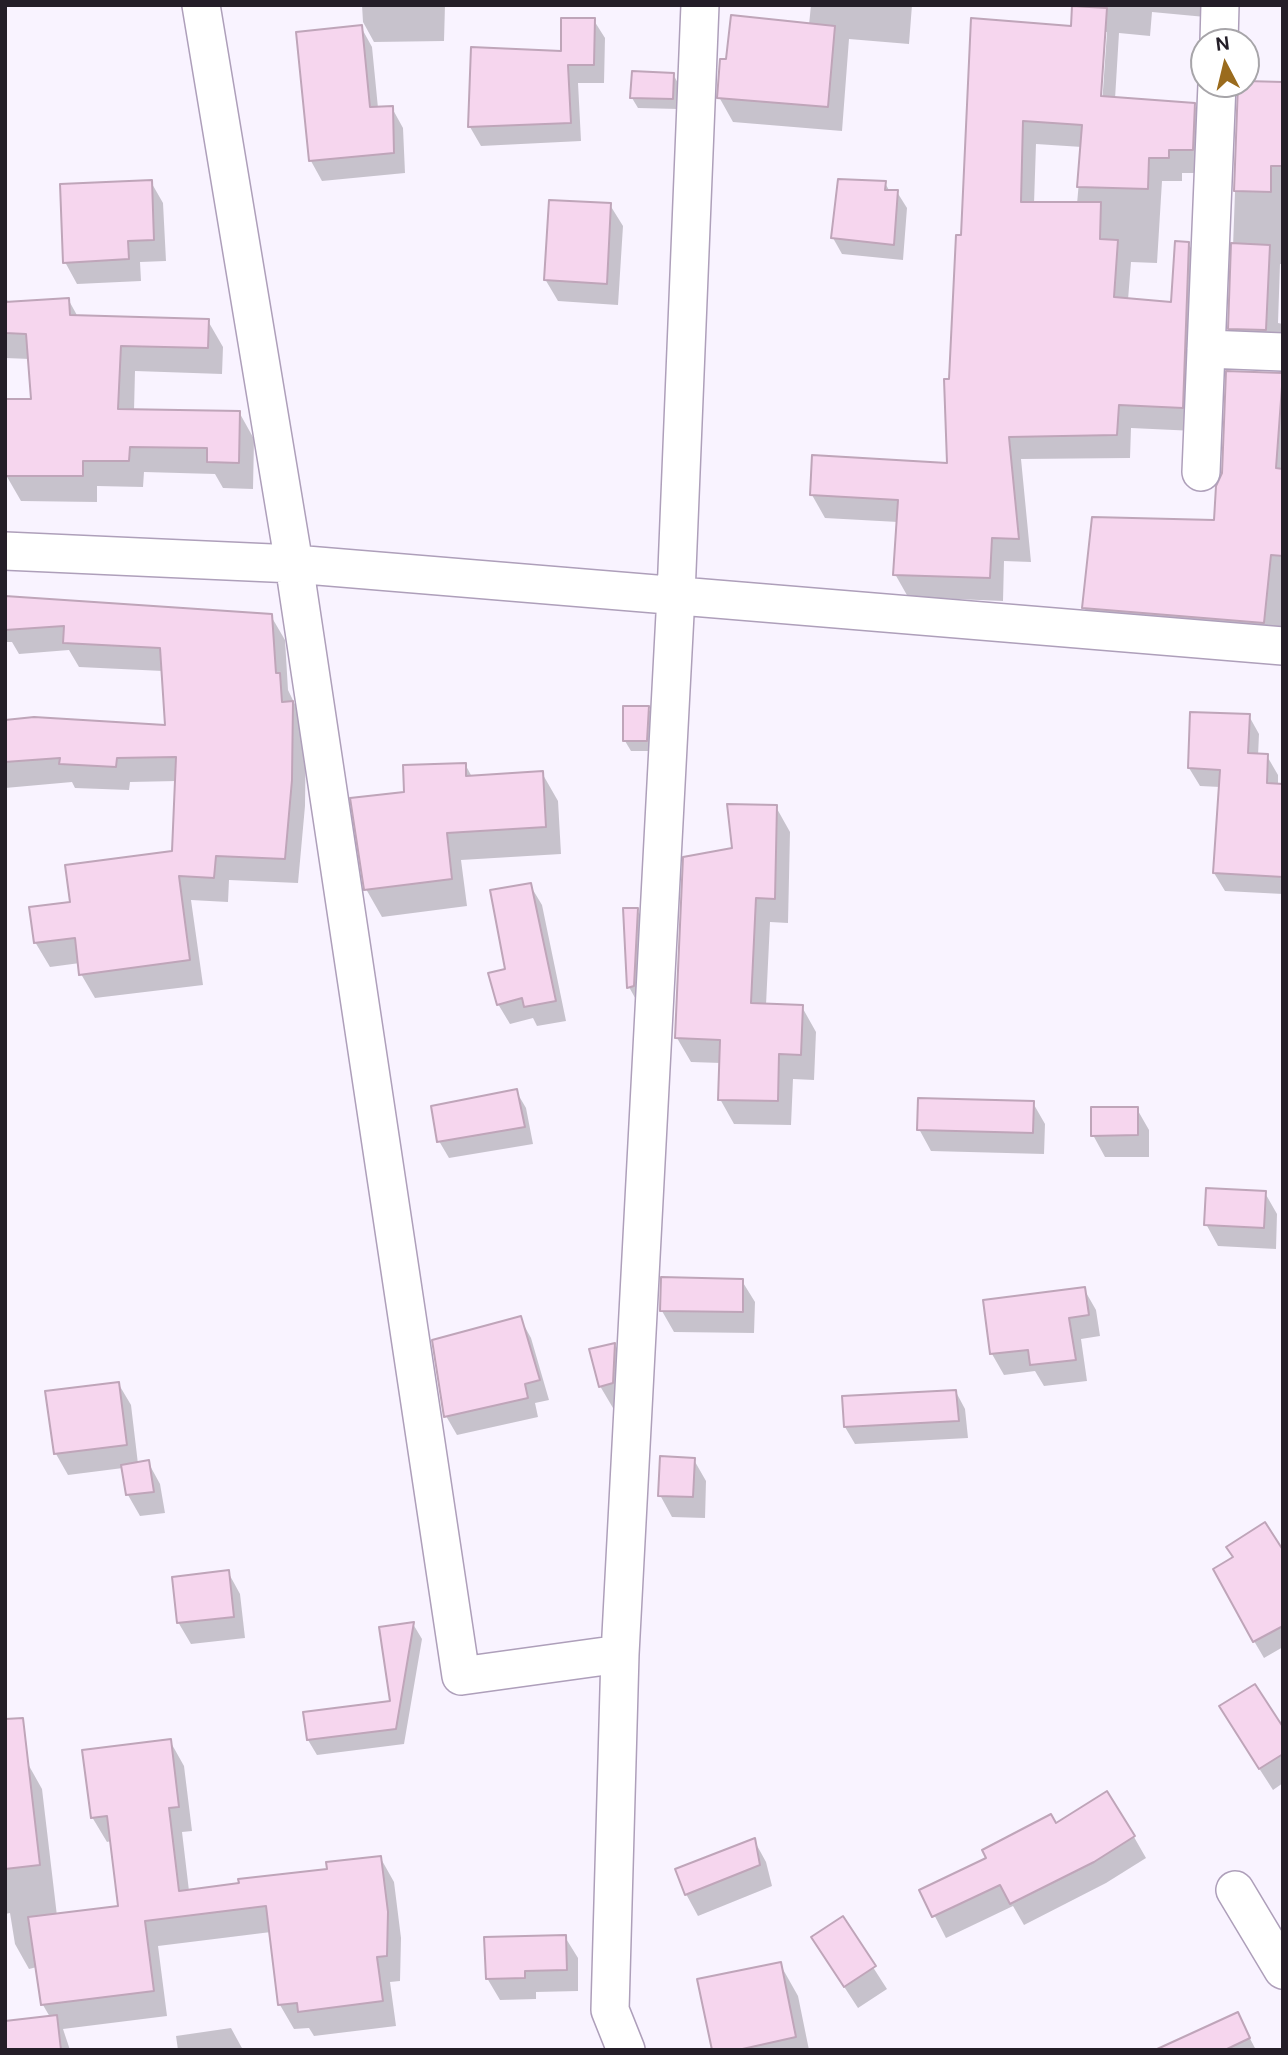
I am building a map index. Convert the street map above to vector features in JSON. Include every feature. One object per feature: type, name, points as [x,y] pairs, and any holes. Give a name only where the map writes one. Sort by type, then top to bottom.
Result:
[{"type":"street","points":[[201,5],[294,564],[461,1676],[620,1654]]},
{"type":"street","points":[[626,2050],[610,2010],[620,1654],[676,595],[700,5]]},
{"type":"street","points":[[1219,28],[1220,5]]},
{"type":"street","points":[[1201,472],[1216,98]]},
{"type":"street","points":[[1206,349],[1283,352]]},
{"type":"street","points":[[5,551],[294,564],[1283,646]]},
{"type":"street","points":[[1235,1890],[1283,1970]]},
{"type":"building","points":[[1072,6],[1107,8],[1101,96],[1195,103],[1193,150],[1169,150],[1169,158],[1149,158],[1148,189],[1077,187],[1082,125],[1023,121],[1021,202],[1101,202],[1100,239],[1118,240],[1114,297],[1171,302],[1175,241],[1189,242],[1183,408],[1119,405],[1117,435],[1009,437],[1019,539],[992,538],[990,578],[893,575],[898,500],[810,495],[812,455],[947,463],[944,379],[949,379],[956,235],[961,235],[971,18],[1071,26]]},
{"type":"building","points":[[731,15],[835,26],[828,107],[717,98],[720,59],[726,59]]},
{"type":"building","points":[[561,18],[595,18],[594,65],[568,65],[571,123],[468,127],[471,47],[561,51]]},
{"type":"building","points":[[362,25],[370,107],[393,106],[394,153],[309,161],[296,32]]},
{"type":"building","points":[[632,71],[674,73],[673,99],[630,98]]},
{"type":"building","points":[[1260,81],[1283,82],[1283,166],[1271,166],[1271,192],[1234,191],[1237,98],[1260,98]]},
{"type":"building","points":[[838,179],[886,181],[885,190],[898,190],[894,245],[831,238]]},
{"type":"building","points":[[152,180],[154,240],[128,241],[129,259],[63,263],[60,184]]},
{"type":"building","points":[[549,200],[611,203],[607,284],[544,280]]},
{"type":"building","points":[[1231,243],[1270,245],[1266,330],[1228,329]]},
{"type":"building","points":[[69,298],[70,315],[209,319],[208,348],[121,346],[118,409],[240,411],[239,463],[207,462],[207,448],[130,447],[129,461],[83,461],[83,476],[5,476],[5,399],[31,399],[26,334],[5,333],[5,302]]},
{"type":"building","points":[[1226,371],[1283,373],[1276,468],[1283,469],[1283,556],[1271,555],[1264,623],[1082,608],[1092,517],[1214,520],[1216,486],[1222,473]]},
{"type":"building","points":[[5,596],[272,614],[276,673],[280,673],[282,702],[293,701],[292,780],[285,859],[216,856],[214,878],[179,876],[190,960],[79,975],[75,938],[34,943],[29,907],[70,902],[65,865],[172,851],[176,757],[117,758],[116,767],[59,764],[60,758],[5,762],[5,720],[34,717],[165,725],[160,648],[63,643],[64,626],[5,630]]},
{"type":"building","points":[[623,706],[649,706],[647,741],[623,741]]},
{"type":"building","points":[[1190,712],[1250,714],[1248,753],[1268,754],[1267,783],[1283,784],[1283,877],[1213,873],[1220,770],[1188,768]]},
{"type":"building","points":[[466,763],[466,776],[543,771],[546,827],[447,833],[452,879],[364,890],[350,798],[404,792],[403,765]]},
{"type":"building","points":[[727,804],[777,805],[775,899],[756,898],[751,1003],[803,1005],[801,1055],[779,1054],[778,1101],[718,1100],[720,1040],[675,1038],[683,857],[732,848]]},
{"type":"building","points":[[531,883],[556,1001],[524,1007],[522,998],[497,1005],[488,973],[505,969],[490,890]]},
{"type":"building","points":[[623,908],[638,908],[634,986],[627,988]]},
{"type":"building","points":[[517,1089],[525,1127],[437,1142],[431,1106]]},
{"type":"building","points":[[918,1098],[1034,1101],[1033,1133],[917,1130]]},
{"type":"building","points":[[1091,1107],[1138,1107],[1138,1135],[1091,1136]]},
{"type":"building","points":[[1206,1188],[1266,1191],[1264,1228],[1204,1225]]},
{"type":"building","points":[[661,1277],[743,1279],[743,1312],[660,1311]]},
{"type":"building","points":[[1085,1287],[1089,1315],[1069,1318],[1076,1360],[1030,1365],[1028,1350],[990,1354],[983,1300]]},
{"type":"building","points":[[521,1316],[540,1380],[525,1384],[528,1398],[444,1417],[432,1340]]},
{"type":"building","points":[[615,1343],[613,1383],[599,1387],[589,1349]]},
{"type":"building","points":[[119,1382],[127,1445],[54,1454],[45,1391]]},
{"type":"building","points":[[956,1390],[959,1421],[844,1427],[842,1396]]},
{"type":"building","points":[[660,1456],[695,1458],[693,1497],[658,1496]]},
{"type":"building","points":[[149,1460],[154,1492],[126,1495],[121,1465]]},
{"type":"building","points":[[1265,1522],[1283,1550],[1283,1626],[1253,1642],[1213,1569],[1233,1557],[1226,1547]]},
{"type":"building","points":[[229,1570],[234,1617],[177,1623],[172,1577]]},
{"type":"building","points":[[414,1622],[396,1729],[307,1740],[303,1712],[390,1701],[379,1627]]},
{"type":"building","points":[[1255,1684],[1283,1727],[1283,1754],[1259,1769],[1219,1706]]},
{"type":"building","points":[[23,1718],[40,1865],[5,1869],[5,1719]]},
{"type":"building","points":[[171,1739],[179,1807],[169,1808],[179,1891],[239,1883],[238,1879],[327,1869],[326,1862],[381,1856],[388,1912],[387,1956],[377,1957],[383,2001],[298,2012],[297,2003],[278,2005],[266,1906],[145,1921],[154,1991],[41,2005],[28,1917],[118,1906],[107,1816],[91,1818],[82,1750]]},
{"type":"building","points":[[1107,1791],[1135,1836],[1094,1862],[1010,1904],[1000,1885],[932,1917],[919,1890],[986,1858],[982,1850],[1051,1814],[1056,1823]]},
{"type":"building","points":[[755,1838],[760,1865],[685,1895],[675,1869]]},
{"type":"building","points":[[843,1916],[876,1966],[844,1987],[811,1937]]},
{"type":"building","points":[[566,1935],[567,1970],[525,1971],[525,1978],[486,1979],[484,1937]]},
{"type":"building","points":[[781,1962],[796,2037],[738,2050],[712,2050],[697,1979]]},
{"type":"building","points":[[1238,2012],[1250,2038],[1225,2050],[1155,2050]]},
{"type":"building","points":[[57,2015],[61,2050],[5,2050],[5,2021]]}]
